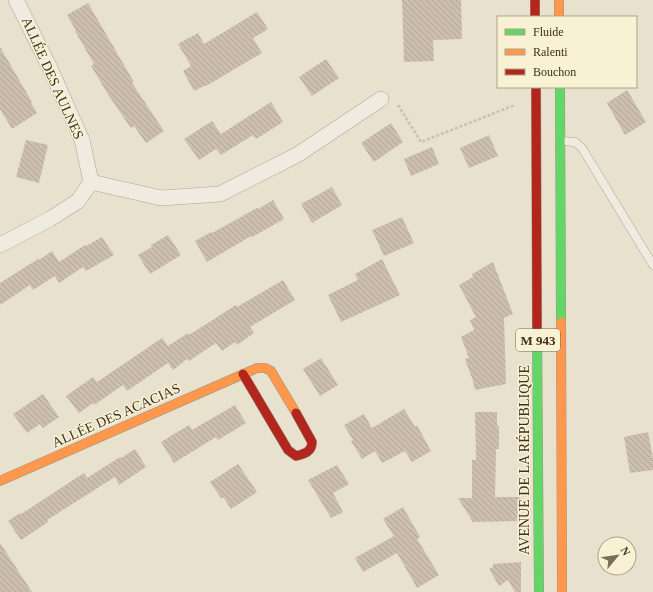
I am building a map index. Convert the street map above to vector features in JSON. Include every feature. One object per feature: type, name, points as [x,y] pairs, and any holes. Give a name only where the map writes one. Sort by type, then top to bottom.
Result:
[{"type":"main road","points":[[535,0],[535,16]]},
{"type":"main road","points":[[559,0],[560,16]]},
{"type":"main road","name":"AVENUE DE LA RÉPUBLIQUE","points":[[536,88],[539,592]]},
{"type":"main road","name":"M 943","points":[[560,88],[562,592]]},
{"type":"main road","name":"ALLÉE DES ACACIAS","points":[[0,481],[243,374],[264,367],[268,368],[311,438],[312,447],[310,450],[296,456],[288,450],[243,374]]},
{"type":"street","name":"ALLÉE DES AULNES","points":[[16,0],[49,66],[82,140],[91,182]]},
{"type":"street","points":[[0,245],[50,219],[78,201],[91,182],[161,198],[220,194],[297,156],[381,99]]},
{"type":"lane","points":[[561,140],[575,142],[582,148],[653,265]]},
{"type":"path","points":[[381,99],[390,92],[421,142],[520,103]]},
{"type":"building","points":[[402,0],[461,0],[462,39],[433,40],[434,61],[404,62]]},
{"type":"building","points":[[88,3],[134,82],[132,83],[164,131],[146,143],[134,126],[131,128],[109,96],[91,66],[94,64],[67,15]]},
{"type":"building","points":[[257,12],[268,29],[253,38],[262,53],[206,86],[194,91],[183,71],[191,66],[178,44],[198,33],[204,44]]},
{"type":"building","points":[[0,47],[37,113],[12,129],[0,109]]},
{"type":"building","points":[[326,59],[339,78],[312,96],[299,77]]},
{"type":"building","points":[[627,90],[646,122],[625,135],[607,103]]},
{"type":"building","points":[[271,102],[283,122],[256,139],[253,135],[221,155],[216,149],[199,160],[184,139],[212,121],[221,134]]},
{"type":"building","points":[[391,123],[403,142],[374,162],[361,143]]},
{"type":"building","points":[[489,135],[498,156],[469,168],[460,148]]},
{"type":"building","points":[[26,140],[48,145],[39,183],[16,177]]},
{"type":"building","points":[[432,147],[439,164],[411,176],[404,159]]},
{"type":"building","points":[[332,187],[342,205],[312,223],[301,204]]},
{"type":"building","points":[[273,200],[284,219],[252,237],[251,236],[207,262],[195,241]]},
{"type":"building","points":[[402,217],[414,243],[384,256],[372,230]]},
{"type":"building","points":[[168,235],[181,255],[150,274],[138,255]]},
{"type":"building","points":[[102,237],[114,255],[86,271],[83,267],[59,283],[55,276],[33,290],[30,285],[0,305],[0,283],[52,251],[59,262],[85,245],[86,246]]},
{"type":"building","points":[[382,259],[400,295],[341,322],[328,295],[358,280],[355,274]]},
{"type":"building","points":[[493,262],[513,314],[504,318],[506,384],[475,390],[465,359],[469,358],[461,337],[474,330],[470,320],[476,317],[459,285],[473,277],[472,274]]},
{"type":"building","points":[[283,280],[295,300],[250,327],[254,333],[237,345],[235,342],[222,351],[216,343],[189,361],[187,359],[173,370],[168,363],[127,391],[123,385],[94,405],[93,403],[79,413],[66,396],[93,377],[97,382],[162,338],[168,346],[188,333],[189,335],[236,305],[237,307]]},
{"type":"building","points":[[321,358],[338,385],[320,396],[303,369]]},
{"type":"building","points":[[43,394],[59,417],[43,428],[40,424],[27,433],[13,414]]},
{"type":"building","points":[[235,405],[246,423],[218,440],[216,437],[174,463],[161,442],[189,425],[192,430]]},
{"type":"building","points":[[404,409],[415,427],[417,425],[431,451],[412,462],[405,451],[382,463],[375,451],[362,459],[351,441],[353,440],[344,425],[364,414],[372,428]]},
{"type":"building","points":[[475,412],[497,412],[497,426],[499,426],[499,449],[496,449],[495,497],[520,497],[520,521],[473,522],[458,498],[472,498],[472,460],[476,460]]},
{"type":"building","points":[[648,432],[653,458],[653,470],[630,473],[624,437]]},
{"type":"building","points":[[135,449],[146,467],[119,485],[115,477],[47,520],[48,522],[21,540],[8,521],[84,473],[87,478]]},
{"type":"building","points":[[238,464],[257,492],[231,509],[224,498],[221,498],[210,482]]},
{"type":"building","points":[[337,465],[349,484],[333,493],[343,512],[331,518],[308,480]]},
{"type":"building","points":[[403,507],[420,537],[417,539],[439,575],[417,588],[397,553],[363,572],[355,558],[394,536],[383,519]]},
{"type":"building","points":[[0,543],[32,592],[0,592]]},
{"type":"building","points":[[521,562],[521,592],[515,592],[508,580],[499,586],[489,569],[493,567],[493,564]]},
{"type":"traffic: fast","points":[[560,88],[561,322]]},
{"type":"traffic: fast","points":[[537,328],[539,592]]},
{"type":"traffic: slow","points":[[559,0],[559,16]]},
{"type":"traffic: slow","points":[[561,322],[562,592]]},
{"type":"traffic: slow","points":[[0,481],[257,368],[265,368],[271,371],[296,413]]},
{"type":"traffic: jam","points":[[535,0],[535,16]]},
{"type":"traffic: jam","points":[[536,88],[537,328]]},
{"type":"traffic: jam","points":[[243,374],[288,450],[296,456],[305,453],[311,448],[312,445],[312,442],[296,413]]}]
